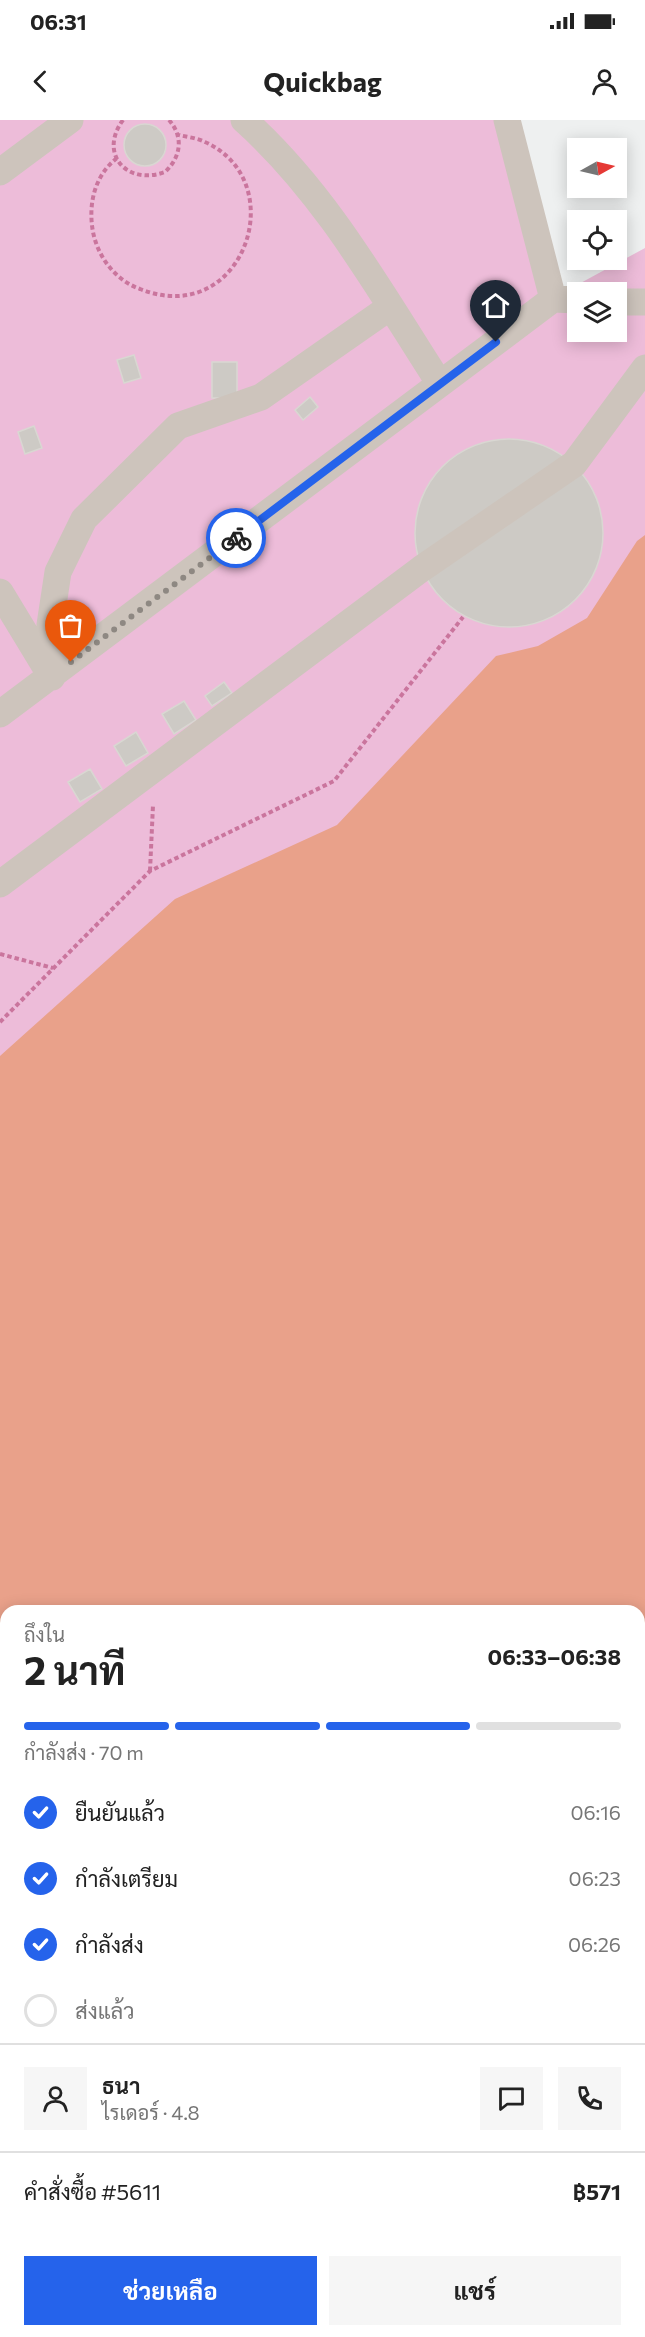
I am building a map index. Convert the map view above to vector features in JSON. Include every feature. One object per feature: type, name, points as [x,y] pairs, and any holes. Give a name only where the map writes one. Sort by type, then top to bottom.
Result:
[{"type":"street","points":[[0,172],[70,120]]},
{"type":"street","points":[[244,120],[276,148],[308,185],[440,384]]},
{"type":"street","points":[[0,714],[440,384],[565,299],[507,120]]},
{"type":"street","points":[[627,302],[645,302]]},
{"type":"street","points":[[52,677],[50,625],[58,572],[84,519],[178,426],[261,397],[390,307]]},
{"type":"street","points":[[0,884],[421,569],[574,464],[645,368]]},
{"type":"street","points":[[0,591],[52,677]]},
{"type":"path","points":[[123,120],[114,138],[117,158],[132,173],[143,177],[165,172],[173,164],[178,154],[179,135],[169,120]]},
{"type":"path","points":[[117,158],[108,165],[94,190],[90,217],[95,244],[109,268],[130,285],[155,295],[181,296],[207,289],[228,274],[243,253],[251,228],[251,202],[242,177],[226,156],[205,142],[179,135]]},
{"type":"path","points":[[0,1022],[150,871],[334,781],[463,617]]},
{"type":"path","points":[[150,871],[154,769]]},
{"type":"path","points":[[0,954],[54,968]]},
{"type":"shaded area","points":[[0,120],[505,120],[553,298],[567,290],[567,342],[627,342],[627,282],[582,282],[605,270],[627,270],[627,258],[645,248],[645,1605],[0,1605]]},
{"type":"shaded area","points":[[645,535],[645,1605],[0,1605],[0,1056],[175,899],[337,825],[496,656],[538,646],[587,618],[637,541]]},
{"type":"building","points":[[145,124],[160,130],[166,145],[160,160],[145,166],[130,160],[124,145],[130,130]]},
{"type":"building","points":[[134,355],[141,378],[124,383],[117,360]]},
{"type":"building","points":[[212,362],[237,362],[237,398],[212,398]]},
{"type":"building","points":[[310,397],[318,407],[303,420],[295,410]]},
{"type":"building","points":[[34,426],[42,448],[25,454],[18,432]]},
{"type":"building","points":[[518,439],[545,446],[576,466],[596,497],[602,515],[602,551],[596,569],[576,600],[545,620],[527,626],[500,627],[465,616],[449,606],[436,593],[422,569],[416,551],[415,524],[426,489],[436,473],[449,460],[473,446],[491,440]]},
{"type":"building","points":[[224,682],[232,693],[212,706],[205,696]]},
{"type":"building","points":[[184,701],[196,720],[174,734],[162,714]]},
{"type":"building","points":[[136,732],[148,753],[126,766],[114,746]]},
{"type":"building","points":[[90,769],[102,789],[80,802],[68,782]]},
{"type":"way so far","points":[[71,662],[236,538]]},
{"type":"route","points":[[236,538],[496,342]]}]
